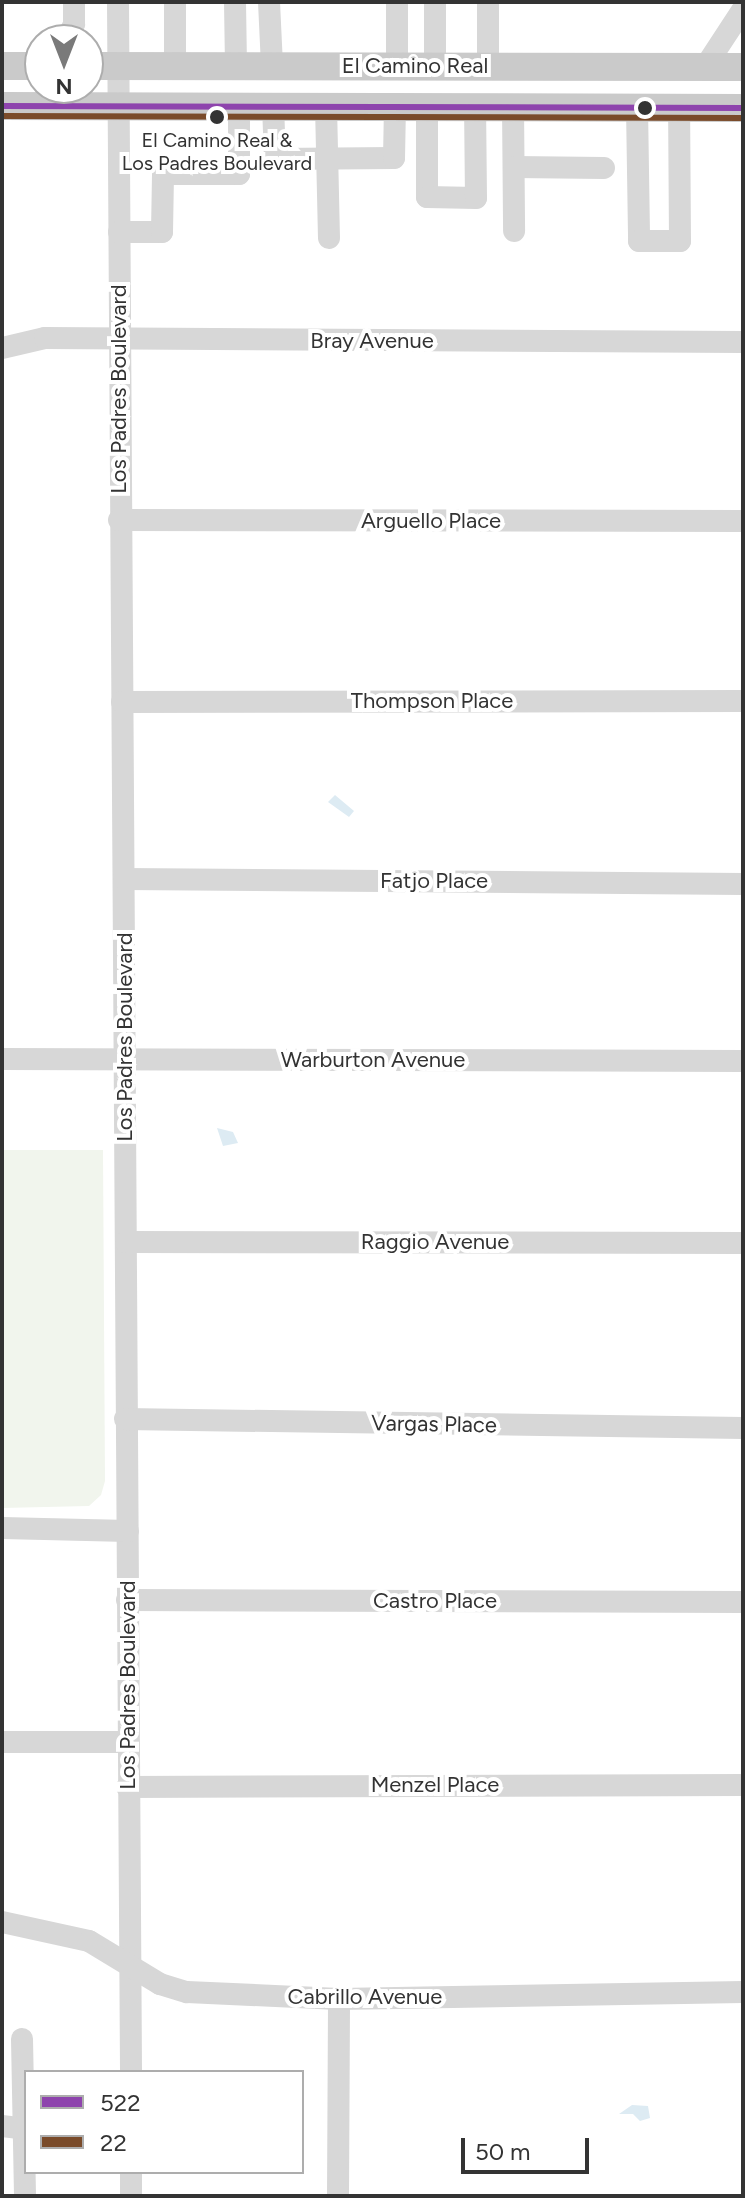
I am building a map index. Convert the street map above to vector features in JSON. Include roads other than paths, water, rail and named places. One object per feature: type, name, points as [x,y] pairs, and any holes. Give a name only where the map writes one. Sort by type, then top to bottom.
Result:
[{"type":"main road","points":[[2,66],[24,66]]},
{"type":"main road","name":"El Camino Real","points":[[104,66],[743,67]]},
{"type":"main road","name":"El Camino Real","points":[[2,106],[743,108]]},
{"type":"street","points":[[74,2],[74,24]]},
{"type":"street","name":"Los Padres Boulevard","points":[[118,2],[131,2070]]},
{"type":"street","points":[[175,2],[175,66]]},
{"type":"street","points":[[235,2],[236,66]]},
{"type":"street","points":[[269,2],[272,66]]},
{"type":"street","points":[[397,2],[397,66]]},
{"type":"street","points":[[705,67],[743,9]]},
{"type":"street","points":[[435,11],[435,66]]},
{"type":"street","points":[[488,11],[488,66]]},
{"type":"street","points":[[119,232],[162,232],[163,174],[239,174],[239,105]]},
{"type":"street","points":[[273,105],[275,159],[394,158],[395,106]]},
{"type":"street","points":[[326,106],[329,238]]},
{"type":"street","points":[[427,106],[427,197],[476,198],[475,106]]},
{"type":"street","points":[[513,106],[514,231]]},
{"type":"street","points":[[637,107],[639,241],[680,241],[679,107]]},
{"type":"street","points":[[514,167],[604,168]]},
{"type":"street","name":"Bray Avenue","points":[[2,348],[45,338],[743,342]]},
{"type":"street","name":"Arguello Place","points":[[119,520],[743,521]]},
{"type":"street","name":"Thompson Place","points":[[122,702],[743,701]]},
{"type":"street","name":"Fatjo Place","points":[[124,879],[743,884]]},
{"type":"street","name":"Warburton Avenue","points":[[2,1059],[743,1061]]},
{"type":"street","name":"Raggio Avenue","points":[[126,1242],[743,1243]]},
{"type":"street","name":"Vargas Place","points":[[125,1419],[743,1428]]},
{"type":"street","points":[[2,1528],[128,1531]]},
{"type":"street","name":"Castro Place","points":[[127,1600],[743,1602]]},
{"type":"street","points":[[2,1742],[127,1742]]},
{"type":"street","name":"Menzel Place","points":[[127,1787],[743,1785]]},
{"type":"street","name":"Cabrillo Avenue","points":[[2,1922],[89,1941],[160,1984],[187,1992],[339,1999],[743,1992]]},
{"type":"street","points":[[338,2196],[339,1999]]},
{"type":"street","points":[[22,2039],[18,2128],[25,2196]]},
{"type":"street","points":[[131,2174],[131,2196]]},
{"type":"place","name":"El Camino Real & Los Padres Boulevard","points":[[217,117]]}]
